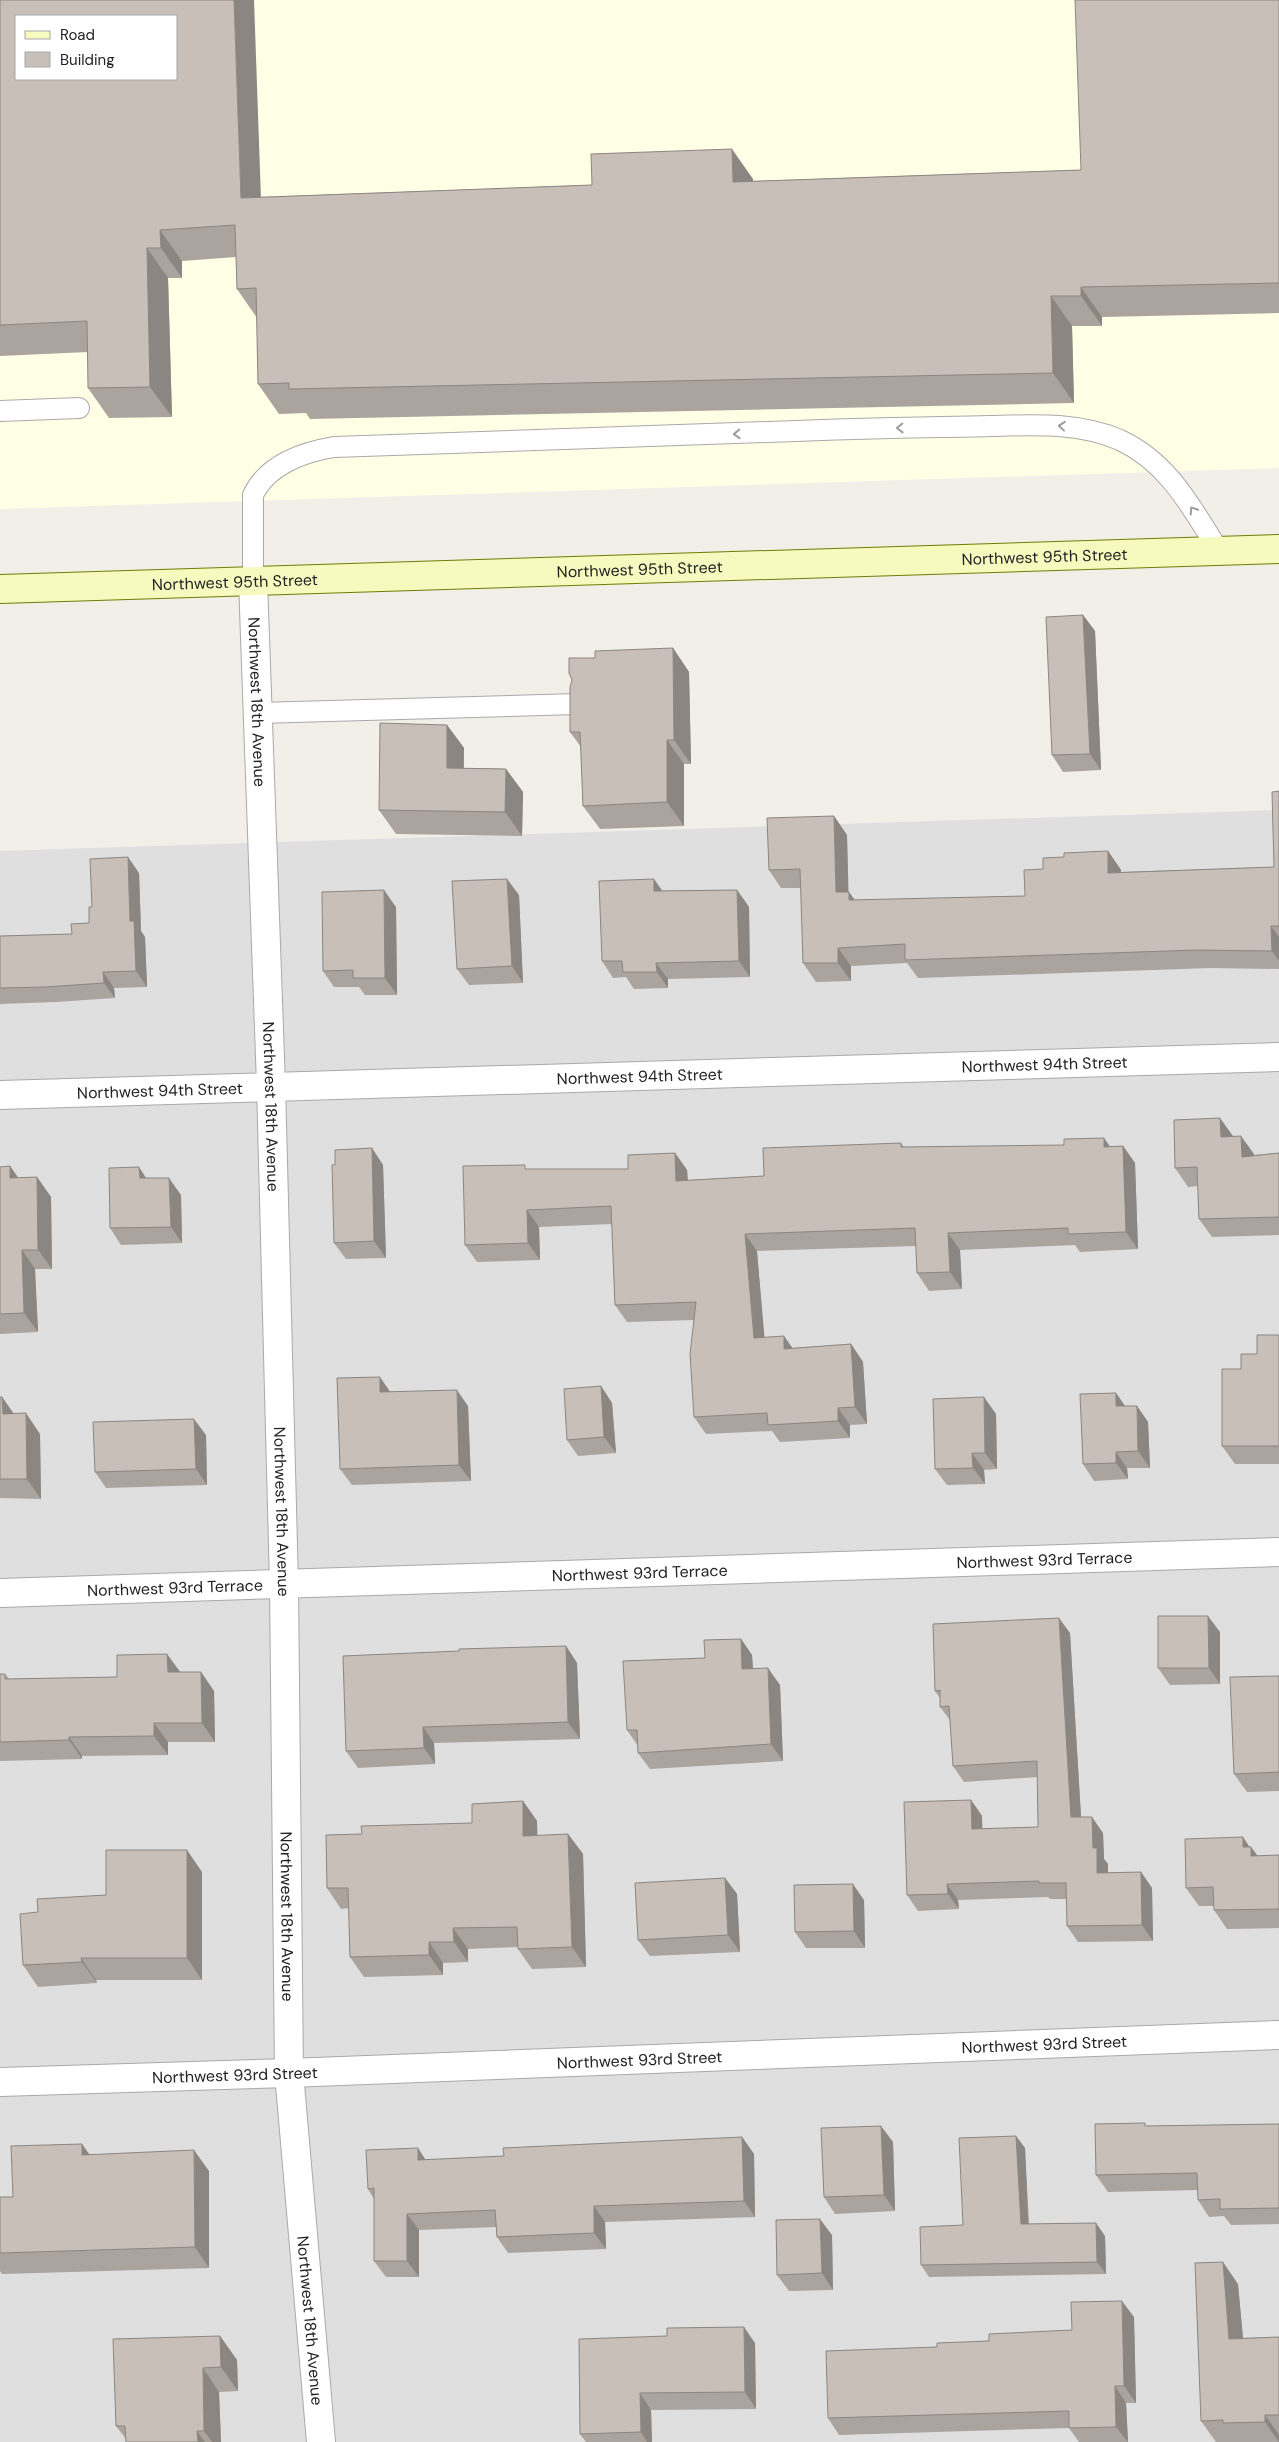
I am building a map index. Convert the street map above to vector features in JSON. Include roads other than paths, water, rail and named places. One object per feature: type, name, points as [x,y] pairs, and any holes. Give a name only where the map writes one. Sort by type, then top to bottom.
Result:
[{"type":"main road","name":"Northwest 95th Street","points":[[0,589],[1279,549]]},
{"type":"street","name":"Northwest 18th Avenue","points":[[253,582],[271,1085],[284,1584],[288,2074],[321,2442]]},
{"type":"street","name":"Northwest 94th Street","points":[[0,1095],[271,1085],[1279,1057]]},
{"type":"street","name":"Northwest 93rd Terrace","points":[[0,1593],[1279,1552]]},
{"type":"street","name":"Northwest 93rd Street","points":[[0,2082],[288,2074],[1279,2035]]},
{"type":"lane","points":[[0,411],[79,408]]},
{"type":"lane","points":[[253,582],[253,495],[259,482],[277,468],[308,452],[334,447],[864,429],[1038,425],[1091,431],[1119,440],[1146,454],[1162,467],[1182,493],[1219,551]]},
{"type":"lane","points":[[258,713],[577,704]]}]
